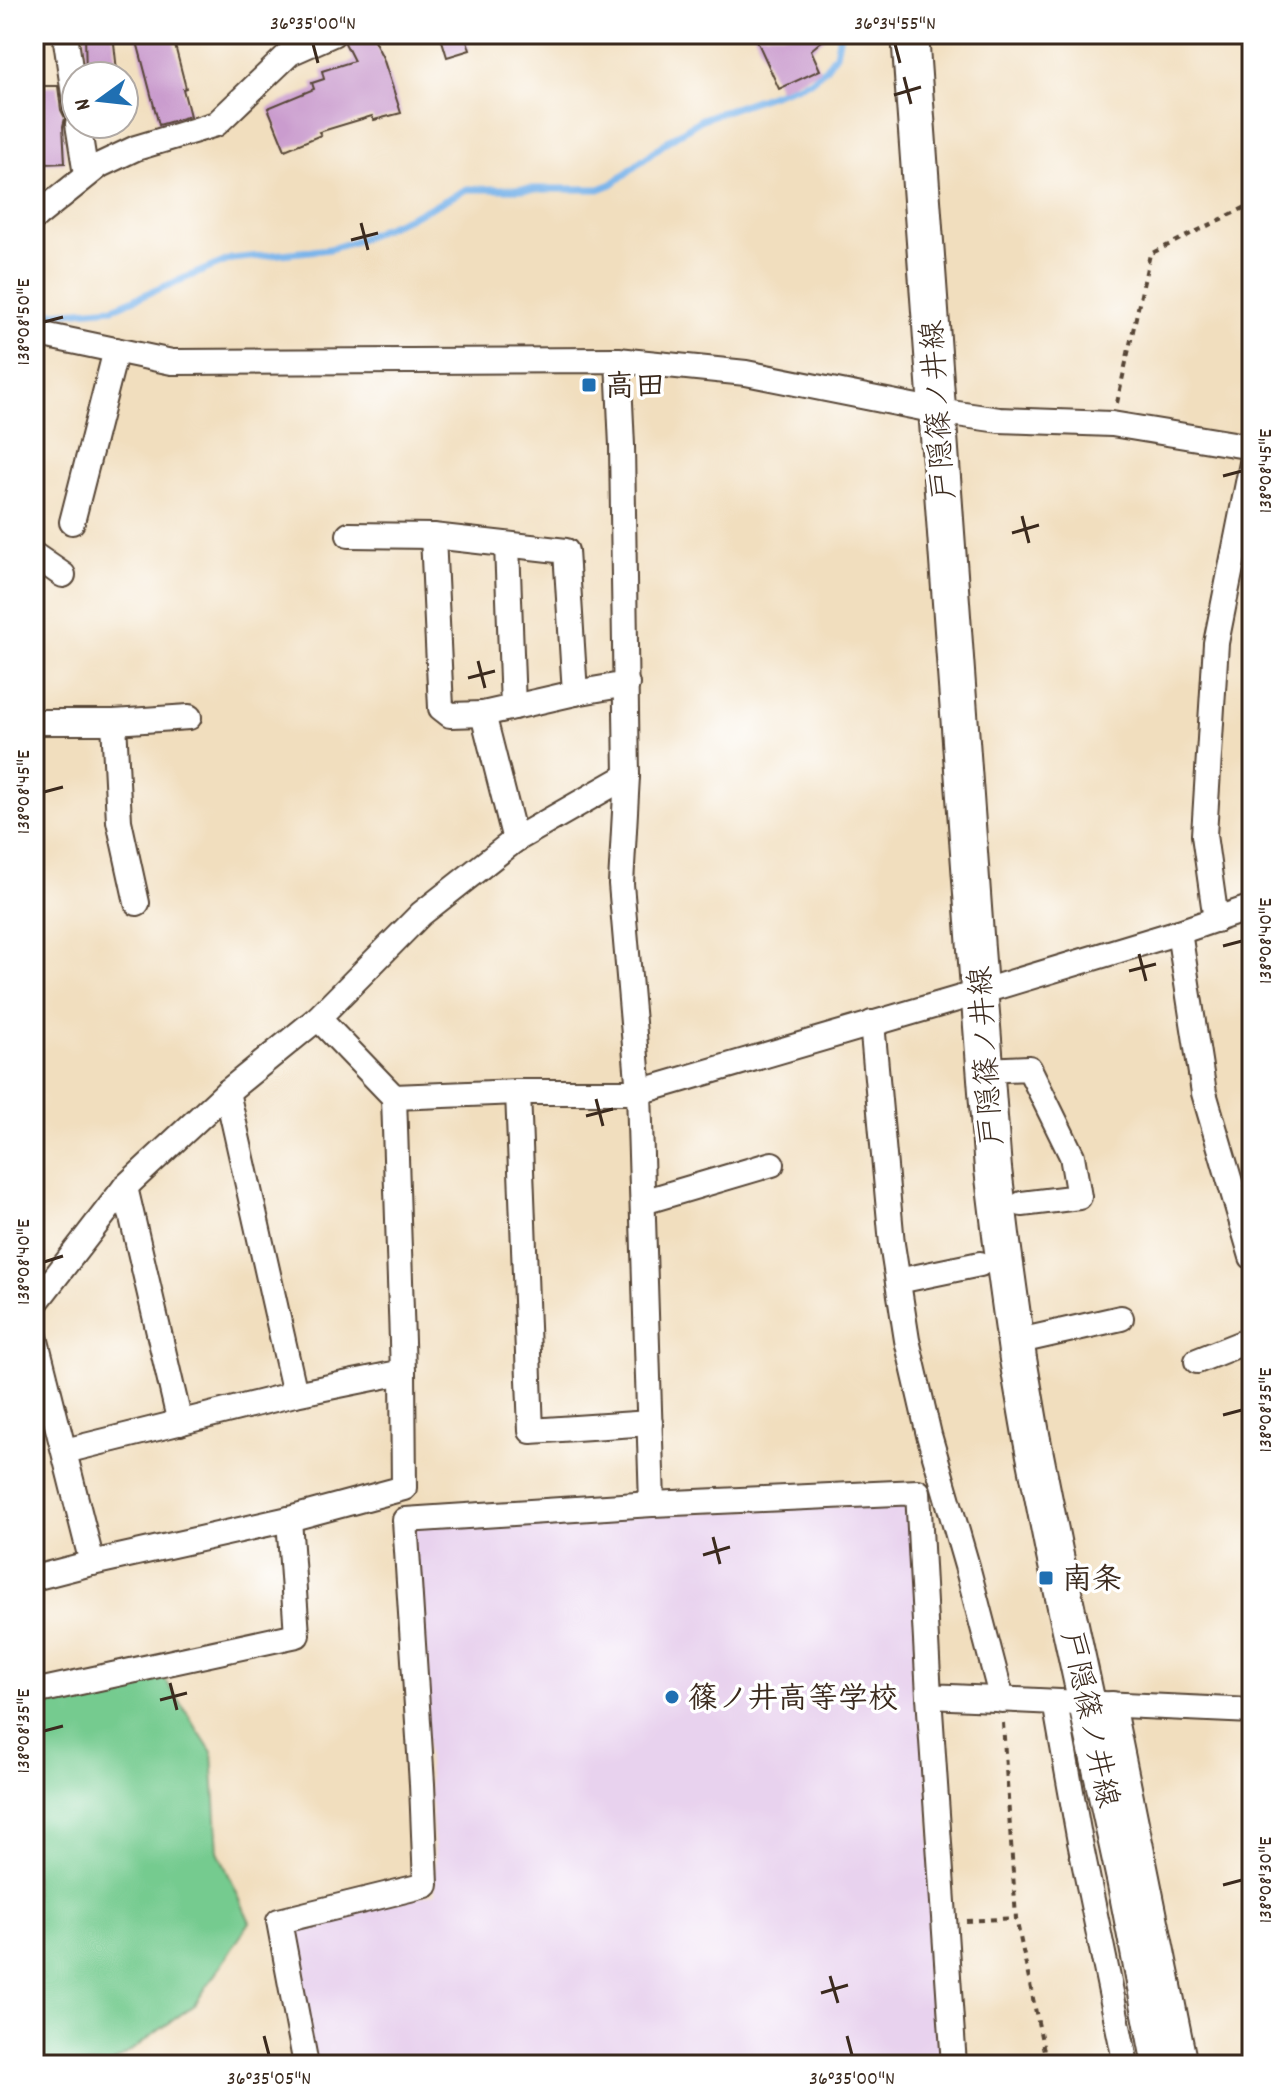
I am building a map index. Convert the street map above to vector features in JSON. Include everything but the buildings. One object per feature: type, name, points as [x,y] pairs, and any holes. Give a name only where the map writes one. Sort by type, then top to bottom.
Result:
[{"type":"main road","name":"戸隠篠ノ井線","points":[[910,34],[993,1169],[1015,1342],[1054,1551],[1125,1879],[1161,2065]]},
{"type":"street","points":[[65,34],[69,60]]},
{"type":"street","points":[[34,218],[100,165],[136,148],[216,124],[290,53],[333,34]]},
{"type":"street","points":[[81,140],[86,175]]},
{"type":"street","points":[[34,333],[172,362],[618,360],[746,373],[937,411],[999,420],[1112,424],[1252,447]]},
{"type":"street","points":[[72,522],[116,350]]},
{"type":"street","points":[[618,360],[627,684],[627,776],[621,884],[639,1092],[652,1504]]},
{"type":"street","points":[[1216,920],[1204,835],[1216,643],[1252,463]]},
{"type":"street","points":[[349,535],[433,536],[566,551],[575,693]]},
{"type":"street","points":[[433,536],[441,708],[450,715],[483,714],[627,684]]},
{"type":"street","points":[[507,545],[513,707]]},
{"type":"street","points":[[34,555],[63,575]]},
{"type":"street","points":[[483,714],[515,840]]},
{"type":"street","points":[[34,722],[114,722],[189,717]]},
{"type":"street","points":[[114,722],[119,821],[137,903]]},
{"type":"street","points":[[34,1305],[125,1187],[227,1092],[318,1018],[421,914],[515,840],[627,776]]},
{"type":"street","points":[[394,1097],[518,1092],[639,1092],[1179,932],[1252,907]]},
{"type":"street","points":[[1179,932],[1204,1093],[1252,1257]]},
{"type":"street","points":[[34,1578],[289,1519],[404,1488],[394,1097],[318,1018]]},
{"type":"street","points":[[872,1023],[892,1244],[907,1340],[929,1435],[1002,1700]]},
{"type":"street","points":[[986,1070],[1029,1068],[1072,1156],[1079,1197],[1022,1204]]},
{"type":"street","points":[[227,1092],[295,1394]]},
{"type":"street","points":[[518,1092],[531,1431],[650,1423]]},
{"type":"street","points":[[643,1202],[772,1164]]},
{"type":"street","points":[[125,1187],[180,1423]]},
{"type":"street","points":[[898,1281],[980,1264]]},
{"type":"street","points":[[1015,1342],[1121,1318]]},
{"type":"street","points":[[34,1333],[92,1563]]},
{"type":"street","points":[[1197,1361],[1252,1339]]},
{"type":"street","points":[[65,1451],[295,1394],[403,1372]]},
{"type":"street","points":[[306,2065],[279,1921],[426,1885],[405,1520],[652,1504],[918,1492],[943,1486]]},
{"type":"street","points":[[918,1492],[954,2065]]},
{"type":"street","points":[[34,1692],[297,1635],[289,1519]]},
{"type":"street","points":[[929,1696],[1252,1711]]},
{"type":"street","points":[[1085,1703],[1080,1842],[1126,2065]]},
{"type":"street","points":[[1085,1703],[1185,2065]]},
{"type":"path","points":[[1112,424],[1150,254],[1252,204]]},
{"type":"path","points":[[1002,1700],[1016,1918],[1047,2065]]},
{"type":"path","points":[[945,1923],[1016,1918]]},
{"type":"shaded area","name":"篠ノ井高等学校","points":[[900,1504],[911,1510],[944,2065],[312,2065],[289,1927],[435,1893],[411,1534],[419,1523]]},
{"type":"green space","points":[[163,1676],[212,1752],[218,1851],[250,1922],[195,2004],[128,2053],[109,2065],[34,2065],[34,1705]]},
{"type":"waterway","points":[[34,312],[113,308],[231,259],[330,249],[353,242],[467,189],[599,189],[612,184],[702,119],[810,81],[826,68],[836,54],[840,34]]},
{"type":"place","name":"高田","points":[[589,385]]},
{"type":"place","name":"南条","points":[[1046,1578]]},
{"type":"place","name":"篠ノ井高等学校","points":[[672,1697]]}]
